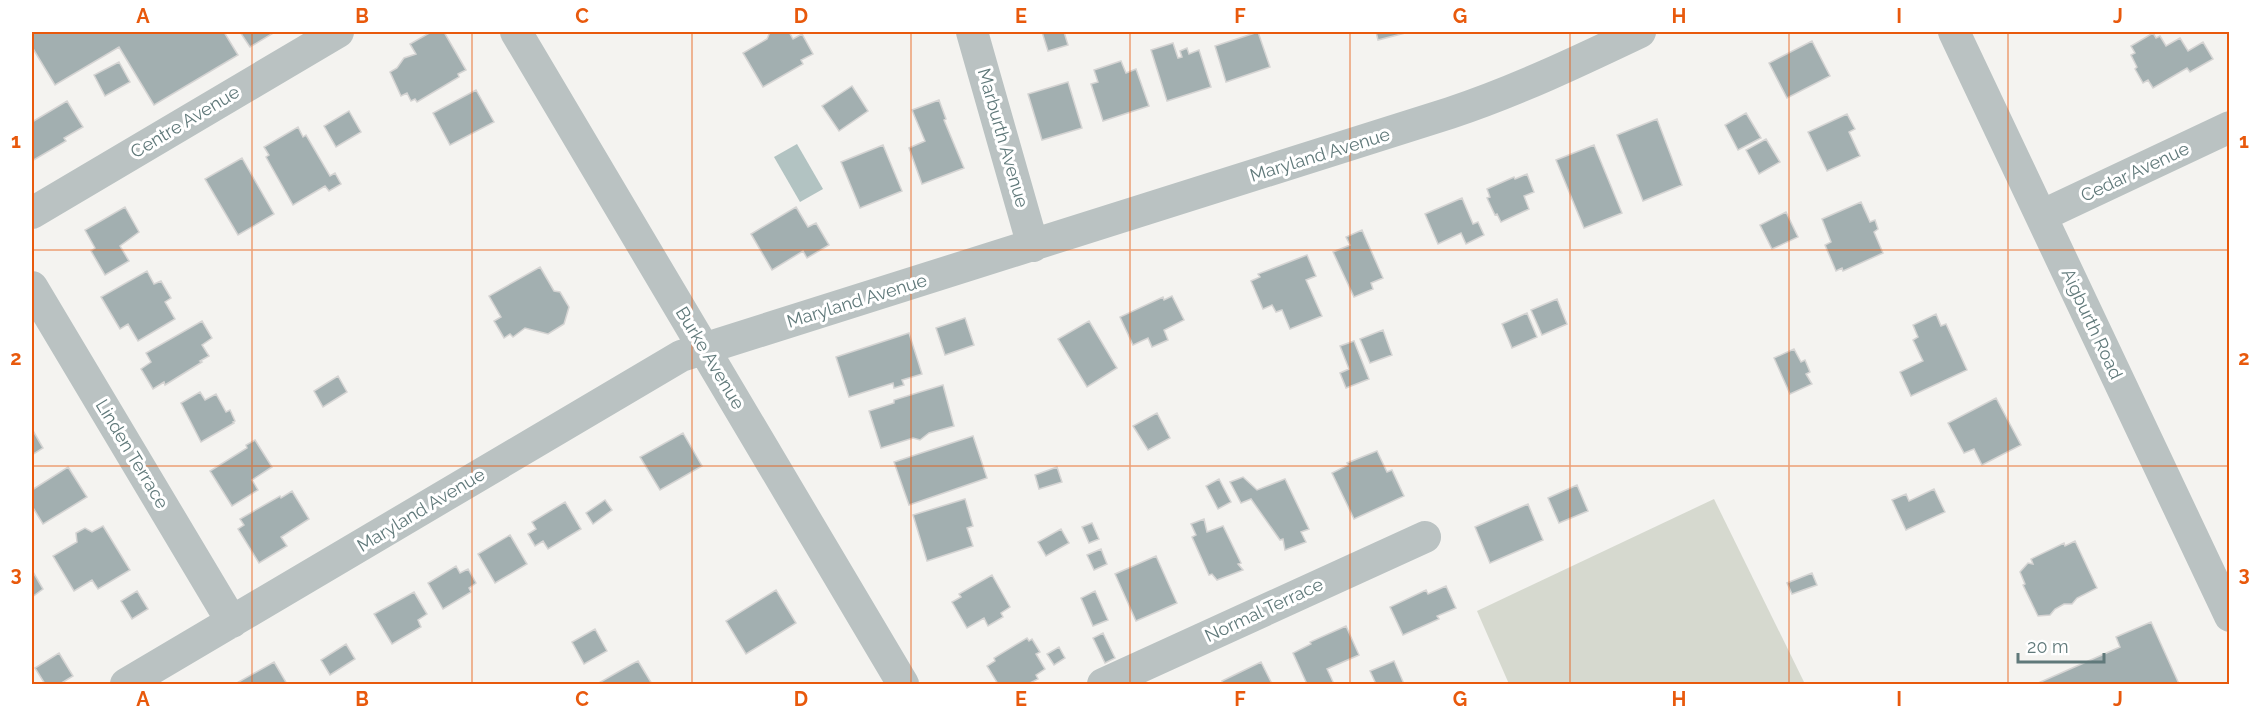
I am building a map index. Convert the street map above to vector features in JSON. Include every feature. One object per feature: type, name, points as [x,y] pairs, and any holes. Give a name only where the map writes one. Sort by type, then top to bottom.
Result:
[{"type":"street","name":"Centre Avenue","points":[[32,213],[338,32]]},
{"type":"street","name":"Burke Avenue","points":[[516,32],[903,684]]},
{"type":"street","name":"Marburth Avenue","points":[[972,32],[1033,246]]},
{"type":"street","name":"Maryland Avenue","points":[[140,681],[232,622],[681,356],[1500,96],[1547,77],[1640,32]]},
{"type":"street","name":"Aigburth Road","points":[[1954,32],[2229,616]]},
{"type":"street","name":"Cedar Avenue","points":[[2041,216],[2229,127]]},
{"type":"street","name":"Linden Terrace","points":[[32,287],[232,622]]},
{"type":"street","name":"Normal Terrace","points":[[1103,684],[1425,537]]},
{"type":"shaded area","points":[[797,144],[823,189],[800,202],[774,157]]},
{"type":"shaded area","points":[[1714,499],[1805,684],[1509,684],[1477,611]]},
{"type":"building","points":[[32,32],[224,32],[238,55],[154,105],[119,47],[55,85],[32,47]]},
{"type":"building","points":[[240,32],[275,32],[250,47]]},
{"type":"building","points":[[431,32],[444,32],[466,70],[458,74],[459,77],[417,102],[415,99],[411,101],[407,93],[401,96],[390,72],[397,68],[404,58],[416,54],[410,44]]},
{"type":"building","points":[[770,32],[789,32],[793,39],[802,34],[813,54],[801,60],[803,64],[763,87],[743,53],[767,39]]},
{"type":"building","points":[[1042,32],[1064,32],[1068,45],[1048,51]]},
{"type":"building","points":[[1258,32],[1270,67],[1226,82],[1215,46]]},
{"type":"building","points":[[1376,32],[1409,32],[1378,40]]},
{"type":"building","points":[[2153,33],[2156,38],[2160,36],[2166,46],[2180,38],[2188,51],[2203,42],[2213,59],[2190,72],[2187,68],[2153,88],[2148,80],[2143,83],[2135,69],[2137,67],[2131,55],[2135,53],[2131,46]]},
{"type":"building","points":[[1812,41],[1830,76],[1787,98],[1769,63]]},
{"type":"building","points":[[1173,43],[1178,58],[1182,57],[1180,51],[1187,48],[1189,54],[1199,50],[1211,87],[1167,101],[1151,50]]},
{"type":"building","points":[[1121,61],[1126,73],[1136,69],[1149,106],[1103,121],[1091,84],[1098,82],[1094,70]]},
{"type":"building","points":[[119,62],[130,82],[105,96],[94,75]]},
{"type":"building","points":[[1068,82],[1082,128],[1042,140],[1028,94]]},
{"type":"building","points":[[852,86],[868,111],[839,131],[822,106]]},
{"type":"building","points":[[476,90],[494,122],[450,145],[433,113]]},
{"type":"building","points":[[939,100],[946,119],[944,120],[964,168],[922,184],[909,148],[925,141],[912,110]]},
{"type":"building","points":[[67,101],[83,127],[64,138],[66,141],[32,161],[32,122]]},
{"type":"building","points":[[349,111],[361,132],[336,147],[324,126]]},
{"type":"building","points":[[1746,113],[1761,138],[1738,150],[1725,125]]},
{"type":"building","points":[[1847,114],[1855,129],[1849,132],[1860,156],[1827,171],[1808,132]]},
{"type":"building","points":[[1657,119],[1682,185],[1643,201],[1617,135]]},
{"type":"building","points":[[298,127],[303,137],[306,135],[330,176],[335,173],[341,184],[329,191],[325,186],[293,205],[266,157],[269,155],[264,147]]},
{"type":"building","points":[[1766,139],[1780,162],[1759,174],[1746,150]]},
{"type":"building","points":[[883,145],[902,191],[860,208],[841,162]]},
{"type":"building","points":[[1594,145],[1622,213],[1584,228],[1556,160]]},
{"type":"building","points":[[242,158],[274,214],[238,235],[205,179]]},
{"type":"building","points":[[1527,174],[1534,192],[1524,196],[1529,209],[1501,222],[1487,198],[1490,197],[1487,189]]},
{"type":"building","points":[[1462,198],[1473,224],[1478,222],[1484,235],[1466,244],[1461,233],[1438,244],[1425,214]]},
{"type":"building","points":[[1861,202],[1870,222],[1875,220],[1878,229],[1874,232],[1883,253],[1843,271],[1842,268],[1836,271],[1825,245],[1831,242],[1822,219]]},
{"type":"building","points":[[125,207],[139,232],[120,246],[129,261],[105,275],[91,251],[95,248],[85,230]]},
{"type":"building","points":[[796,207],[808,227],[816,223],[829,245],[807,258],[803,251],[772,270],[751,234]]},
{"type":"building","points":[[1786,212],[1798,237],[1772,249],[1760,225]]},
{"type":"building","points":[[1362,230],[1383,278],[1371,283],[1373,289],[1354,297],[1333,252],[1350,245],[1346,237]]},
{"type":"building","points":[[1307,255],[1316,276],[1306,280],[1322,316],[1290,329],[1282,310],[1276,312],[1272,305],[1263,309],[1251,281],[1260,277],[1258,274]]},
{"type":"building","points":[[540,267],[554,291],[560,292],[569,307],[564,324],[548,334],[525,328],[513,337],[510,334],[504,338],[494,321],[501,317],[489,296]]},
{"type":"building","points":[[147,271],[154,284],[161,281],[171,298],[165,302],[175,319],[138,341],[128,324],[120,329],[101,297]]},
{"type":"building","points":[[1172,296],[1184,320],[1164,330],[1168,340],[1152,347],[1148,338],[1133,345],[1120,317],[1163,297],[1164,300]]},
{"type":"building","points":[[1557,299],[1567,324],[1542,335],[1531,310]]},
{"type":"building","points":[[1527,313],[1537,337],[1512,348],[1502,324]]},
{"type":"building","points":[[1936,314],[1941,326],[1946,324],[1967,370],[1911,396],[1900,372],[1923,361],[1913,340],[1918,337],[1913,325]]},
{"type":"building","points":[[965,318],[974,345],[945,355],[936,328]]},
{"type":"building","points":[[202,321],[212,338],[202,345],[209,356],[165,385],[164,382],[153,389],[141,369],[151,362],[146,353]]},
{"type":"building","points":[[1089,321],[1117,368],[1087,387],[1058,339]]},
{"type":"building","points":[[1383,330],[1392,355],[1370,363],[1360,339]]},
{"type":"building","points":[[909,333],[922,374],[902,380],[904,385],[894,388],[893,383],[849,397],[836,357]]},
{"type":"building","points":[[1354,341],[1369,379],[1346,388],[1340,373],[1349,369],[1340,346]]},
{"type":"building","points":[[1794,349],[1801,362],[1805,360],[1810,372],[1806,374],[1812,384],[1790,394],[1774,358]]},
{"type":"building","points":[[338,376],[347,392],[323,407],[314,391]]},
{"type":"building","points":[[943,385],[954,426],[929,433],[920,440],[913,438],[881,448],[869,411],[894,403],[894,400]]},
{"type":"building","points":[[200,392],[205,400],[216,394],[226,412],[230,410],[235,421],[201,442],[181,403]]},
{"type":"building","points":[[1996,398],[2021,445],[1982,465],[1974,449],[1964,453],[1948,423]]},
{"type":"building","points":[[1157,413],[1170,438],[1148,450],[1133,426]]},
{"type":"building","points":[[32,429],[43,448],[32,455]]},
{"type":"building","points":[[683,433],[702,466],[660,490],[640,457]]},
{"type":"building","points":[[973,436],[987,478],[909,505],[894,462]]},
{"type":"building","points":[[255,440],[272,467],[252,480],[258,490],[232,506],[210,471],[247,448],[246,445]]},
{"type":"building","points":[[1377,451],[1387,472],[1392,470],[1404,496],[1354,519],[1332,473],[1348,465],[1347,463]]},
{"type":"building","points":[[68,467],[87,497],[43,524],[32,506],[32,490]]},
{"type":"building","points":[[1057,467],[1062,482],[1039,489],[1035,475]]},
{"type":"building","points":[[1243,477],[1257,490],[1285,479],[1309,529],[1301,532],[1306,542],[1285,550],[1283,539],[1280,540],[1251,499],[1241,503],[1230,482]]},
{"type":"building","points":[[1219,479],[1231,502],[1218,509],[1206,486]]},
{"type":"building","points":[[1577,485],[1588,511],[1559,523],[1548,498]]},
{"type":"building","points":[[1934,489],[1945,512],[1906,530],[1892,500],[1906,494],[1909,501]]},
{"type":"building","points":[[292,491],[309,519],[281,537],[287,546],[259,563],[238,529],[244,525],[240,519]]},
{"type":"building","points":[[965,499],[973,526],[967,528],[973,546],[927,561],[913,515]]},
{"type":"building","points":[[605,500],[612,510],[593,524],[586,513]]},
{"type":"building","points":[[565,502],[581,529],[548,549],[543,541],[535,546],[528,534],[536,529],[532,522]]},
{"type":"building","points":[[1528,504],[1543,540],[1490,563],[1475,527]]},
{"type":"building","points":[[1204,519],[1207,532],[1223,526],[1241,563],[1238,564],[1243,570],[1217,580],[1212,574],[1209,575],[1192,537],[1196,535],[1191,524]]},
{"type":"building","points":[[1092,523],[1099,539],[1089,543],[1082,527]]},
{"type":"building","points":[[103,526],[130,570],[98,589],[92,580],[74,591],[53,556],[77,542],[76,533],[85,528],[92,532]]},
{"type":"building","points":[[1061,529],[1069,543],[1046,556],[1038,542]]},
{"type":"building","points":[[510,535],[527,564],[495,583],[478,554]]},
{"type":"building","points":[[2075,541],[2097,588],[2077,598],[2072,604],[2064,604],[2055,609],[2050,615],[2038,616],[2023,585],[2025,584],[2020,572],[2028,563],[2033,564],[2031,559],[2064,543],[2065,546]]},
{"type":"building","points":[[1101,549],[1107,564],[1094,570],[1087,555]]},
{"type":"building","points":[[1156,556],[1177,603],[1136,621],[1115,574]]},
{"type":"building","points":[[456,566],[460,573],[468,569],[476,583],[469,588],[471,592],[443,609],[428,583]]},
{"type":"building","points":[[32,573],[43,589],[32,597]]},
{"type":"building","points":[[1812,573],[1817,585],[1792,594],[1787,583]]},
{"type":"building","points":[[992,575],[1010,607],[1001,613],[1003,617],[988,626],[984,618],[967,628],[952,602],[961,597],[959,594]]},
{"type":"building","points":[[1446,586],[1456,608],[1437,616],[1439,619],[1403,635],[1390,607],[1426,590],[1428,594]]},
{"type":"building","points":[[776,590],[796,623],[746,654],[726,621]]},
{"type":"building","points":[[137,591],[148,609],[132,619],[121,601]]},
{"type":"building","points":[[1095,591],[1108,620],[1093,626],[1081,598]]},
{"type":"building","points":[[414,592],[427,614],[418,620],[421,627],[392,644],[374,614]]},
{"type":"building","points":[[2151,622],[2179,684],[2036,684],[2120,647],[2116,637]]},
{"type":"building","points":[[1346,626],[1359,655],[1327,669],[1334,684],[1307,684],[1293,653],[1311,644],[1310,642]]},
{"type":"building","points":[[595,629],[607,651],[584,664],[572,642]]},
{"type":"building","points":[[1103,633],[1115,658],[1105,663],[1093,638]]},
{"type":"building","points":[[1027,638],[1029,641],[1032,639],[1040,652],[1036,654],[1045,669],[1036,675],[1038,679],[1028,684],[998,684],[987,666],[995,661],[994,658]]},
{"type":"building","points":[[346,644],[355,659],[330,675],[321,660]]},
{"type":"building","points":[[1059,647],[1065,658],[1054,665],[1047,654]]},
{"type":"building","points":[[59,653],[73,676],[60,684],[45,684],[35,668]]},
{"type":"building","points":[[638,661],[652,684],[597,684],[632,664]]},
{"type":"building","points":[[1394,661],[1404,684],[1376,684],[1370,671]]},
{"type":"building","points":[[274,662],[287,684],[235,684]]},
{"type":"building","points":[[1261,662],[1272,684],[1223,684],[1222,681]]}]
